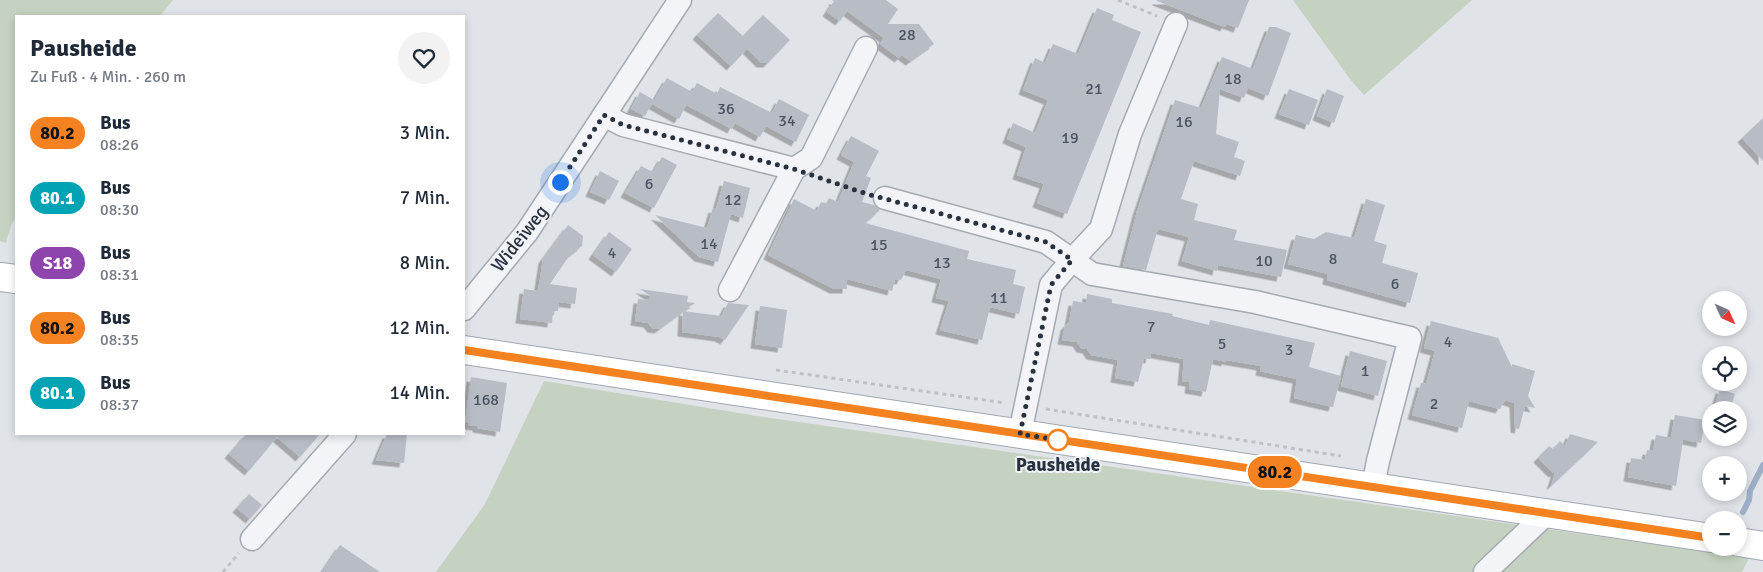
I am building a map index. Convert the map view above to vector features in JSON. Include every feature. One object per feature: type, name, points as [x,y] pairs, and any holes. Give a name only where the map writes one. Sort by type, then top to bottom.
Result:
[{"type":"main road","points":[[0,276],[15,280]]},
{"type":"main road","points":[[465,350],[1702,537]]},
{"type":"main road","points":[[1747,543],[1763,546]]},
{"type":"street","name":"Wideiweg","points":[[465,307],[527,232],[680,0]]},
{"type":"street","points":[[1020,434],[1051,285],[1101,229],[1130,134],[1176,24]]},
{"type":"street","points":[[730,290],[794,169],[811,158],[866,48]]},
{"type":"street","points":[[604,115],[623,125],[794,169]]},
{"type":"street","points":[[885,198],[1046,242],[1092,274],[1255,302],[1410,338],[1378,461],[1374,488]]},
{"type":"street","points":[[252,538],[344,435]]},
{"type":"street","points":[[1485,572],[1547,513]]},
{"type":"path","points":[[1118,0],[1176,24]]},
{"type":"path","points":[[794,169],[867,194],[885,198]]},
{"type":"green space","points":[[0,0],[173,0],[161,15],[15,15],[15,219],[11,225],[6,243],[0,241]]},
{"type":"green space","points":[[1293,0],[1472,0],[1364,95],[1350,79]]},
{"type":"green space","points":[[544,381],[757,416],[1702,551],[1702,556],[1749,558],[1742,572],[436,572],[485,504]]},
{"type":"building","points":[[832,0],[886,0],[898,9],[888,24],[919,24],[934,44],[910,61],[902,55],[899,58],[880,44],[884,38],[847,11],[840,21],[827,12],[834,1]]},
{"type":"building","points":[[1157,0],[1249,0],[1238,28],[1226,24],[1225,27]]},
{"type":"building","points":[[1097,8],[1114,15],[1112,20],[1141,32],[1067,214],[1037,203],[1044,184],[1017,175],[1026,147],[1007,139],[1013,123],[1035,133],[1048,100],[1023,90],[1035,58],[1045,63],[1053,44],[1078,54]]},
{"type":"building","points":[[718,13],[743,36],[763,15],[790,40],[768,63],[761,63],[747,49],[731,66],[697,35]]},
{"type":"building","points":[[1269,27],[1276,27],[1291,33],[1268,96],[1248,88],[1244,98],[1220,89],[1216,134],[1239,142],[1234,157],[1245,161],[1240,176],[1194,161],[1181,199],[1198,204],[1194,220],[1237,230],[1234,240],[1287,250],[1281,277],[1218,265],[1217,271],[1182,261],[1189,237],[1158,229],[1146,270],[1123,266],[1137,211],[1175,100],[1201,108],[1222,57],[1253,69]]},
{"type":"building","points":[[667,78],[692,92],[697,83],[717,94],[720,87],[772,113],[779,99],[809,115],[796,142],[766,126],[760,137],[735,123],[732,129],[686,105],[679,119],[652,104]]},
{"type":"building","points":[[1289,89],[1318,100],[1309,125],[1279,114]]},
{"type":"building","points":[[1327,89],[1344,96],[1334,123],[1317,116]]},
{"type":"building","points":[[640,92],[654,100],[645,116],[631,109]]},
{"type":"building","points":[[1763,118],[1763,161],[1742,138]]},
{"type":"building","points":[[851,136],[879,151],[866,176],[871,178],[862,202],[874,205],[880,210],[865,223],[969,251],[967,259],[1016,270],[1013,284],[1025,287],[1019,314],[990,307],[982,340],[940,330],[949,301],[936,298],[941,279],[906,270],[901,280],[895,279],[892,291],[847,279],[847,289],[834,289],[768,255],[794,199],[817,211],[821,202],[826,204],[829,198],[838,202],[854,162],[841,155]]},
{"type":"building","points":[[662,157],[677,165],[654,208],[625,193],[641,166],[653,172]]},
{"type":"building","points":[[600,171],[619,181],[609,200],[590,192]]},
{"type":"building","points":[[724,181],[750,188],[743,218],[731,214],[718,262],[699,257],[655,215],[707,228],[713,208],[716,209]]},
{"type":"building","points":[[1366,199],[1385,205],[1374,241],[1387,245],[1382,263],[1418,273],[1410,303],[1327,280],[1328,274],[1288,264],[1296,235],[1314,239],[1326,232],[1354,238]]},
{"type":"building","points":[[568,225],[583,236],[582,246],[569,256],[550,284],[577,288],[575,304],[559,302],[558,311],[553,311],[552,323],[520,319],[524,289],[538,291],[543,259]]},
{"type":"building","points":[[609,232],[632,249],[616,272],[593,255]]},
{"type":"building","points":[[640,289],[688,296],[687,302],[695,303],[659,329],[652,328],[648,323],[635,321],[638,299],[649,300],[649,297],[652,297]]},
{"type":"building","points":[[1087,294],[1112,299],[1112,303],[1173,314],[1172,316],[1209,325],[1210,320],[1315,343],[1309,367],[1341,376],[1333,407],[1294,398],[1297,379],[1260,371],[1261,366],[1226,360],[1226,362],[1213,359],[1206,392],[1189,389],[1190,382],[1182,381],[1184,359],[1151,353],[1150,359],[1144,358],[1138,382],[1115,378],[1118,360],[1091,355],[1087,349],[1081,348],[1077,342],[1062,340],[1065,326],[1069,322],[1073,301],[1086,303]]},
{"type":"building","points":[[728,303],[749,305],[725,340],[719,337],[682,332],[683,311],[721,316]]},
{"type":"building","points":[[760,306],[787,310],[782,348],[755,344]]},
{"type":"building","points":[[1431,321],[1498,338],[1512,367],[1512,364],[1535,371],[1528,396],[1535,408],[1525,406],[1519,429],[1515,428],[1514,403],[1505,400],[1500,409],[1469,401],[1462,428],[1412,415],[1421,383],[1426,384],[1435,351],[1424,348]]},
{"type":"building","points":[[1350,351],[1387,361],[1378,396],[1341,386]]},
{"type":"building","points":[[471,377],[507,383],[500,432],[477,428],[477,426],[465,423]]},
{"type":"building","points":[[1719,391],[1735,394],[1733,401],[1716,401]]},
{"type":"building","points":[[1675,415],[1702,420],[1701,443],[1671,437]]},
{"type":"building","points":[[1570,434],[1598,442],[1551,486],[1555,473],[1538,458],[1549,446],[1553,449],[1560,441],[1565,446]]},
{"type":"building","points":[[245,435],[319,435],[300,457],[277,437],[249,471],[229,454]]},
{"type":"building","points":[[387,435],[407,435],[404,463],[376,460]]},
{"type":"building","points":[[1656,435],[1683,440],[1676,486],[1628,477],[1631,458],[1645,460],[1647,450],[1653,451]]},
{"type":"building","points":[[249,494],[262,505],[250,519],[237,508]]},
{"type":"building","points":[[340,545],[380,572],[322,572]]},
{"type":"waterway","points":[[1744,511],[1749,500],[1750,491],[1763,465]]},
{"type":"bus line","name":"80.2","points":[[465,350],[1702,537]]},
{"type":"place","name":"Pausheide","points":[[1058,440]]},
{"type":"route","points":[[560,182],[604,115],[623,125],[794,169],[867,194],[1046,242],[1072,260],[1051,285],[1020,434],[1065,441],[1058,440]]}]
